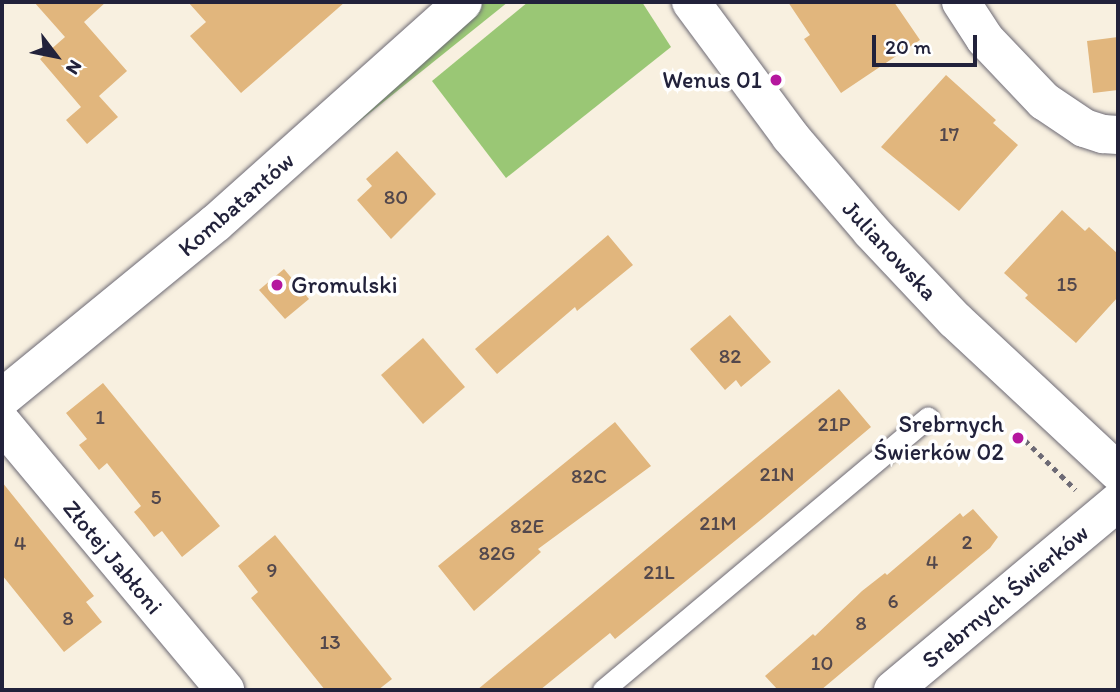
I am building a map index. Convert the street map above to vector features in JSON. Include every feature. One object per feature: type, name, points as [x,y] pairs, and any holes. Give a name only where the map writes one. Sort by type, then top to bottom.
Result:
[{"type":"street","name":"Kombatantów","points":[[2,398],[216,223],[463,2]]},
{"type":"street","name":"Julianowska","points":[[691,2],[790,135],[871,231],[955,320],[1118,472]]},
{"type":"street","points":[[961,2],[985,39],[1045,101],[1084,128],[1118,135]]},
{"type":"street","name":"Złotej Jabłoni","points":[[2,423],[225,690]]},
{"type":"street","name":"Srebrnych Świerków","points":[[892,690],[1118,502]]},
{"type":"lane","points":[[603,690],[928,417]]},
{"type":"green space","points":[[484,2],[508,2],[305,165],[403,71]]},
{"type":"green space","points":[[528,2],[642,2],[671,47],[506,178],[432,81]]},
{"type":"building","points":[[34,2],[106,2],[84,22],[127,71],[99,96],[118,117],[87,144],[66,120],[81,107],[40,59],[65,37]]},
{"type":"building","points":[[188,2],[345,2],[241,93],[190,36],[206,22]]},
{"type":"building","points":[[788,2],[894,2],[920,40],[841,93],[804,39],[810,35]]},
{"type":"building","points":[[1118,37],[1118,90],[1093,93],[1087,41]]},
{"type":"building","points":[[946,75],[996,120],[993,123],[1018,145],[959,211],[881,147]]},
{"type":"building","points":[[397,151],[436,194],[391,239],[357,200],[372,186],[366,179]]},
{"type":"building","points":[[1062,210],[1085,231],[1089,227],[1118,254],[1118,297],[1076,343],[1025,298],[1028,295],[1004,273]]},
{"type":"building","points":[[608,235],[633,265],[577,311],[575,307],[497,374],[475,349]]},
{"type":"building","points":[[284,269],[309,299],[285,319],[259,290]]},
{"type":"building","points":[[730,315],[771,362],[741,387],[736,380],[725,390],[690,349]]},
{"type":"building","points":[[423,338],[465,387],[423,424],[381,375]]},
{"type":"building","points":[[103,383],[220,526],[182,557],[162,531],[154,537],[134,512],[141,506],[107,463],[99,470],[79,445],[87,439],[66,413]]},
{"type":"building","points":[[839,389],[871,427],[763,518],[615,639],[610,633],[540,690],[477,690]]},
{"type":"building","points":[[615,422],[651,466],[538,549],[541,552],[474,611],[438,566]]},
{"type":"building","points":[[2,482],[94,596],[86,602],[102,622],[64,652],[2,575]]},
{"type":"building","points":[[973,509],[998,537],[990,548],[821,690],[778,690],[765,676],[813,634],[815,636],[862,591],[885,573],[887,575],[960,513],[963,517]]},
{"type":"building","points":[[275,535],[392,679],[378,690],[325,690],[251,598],[258,592],[238,566]]},
{"type":"place","name":"Wenus 01","points":[[776,80]]},
{"type":"place","name":"Gromulski","points":[[277,285]]},
{"type":"place","name":"Srebrnych Świerków 02","points":[[1018,438]]}]
